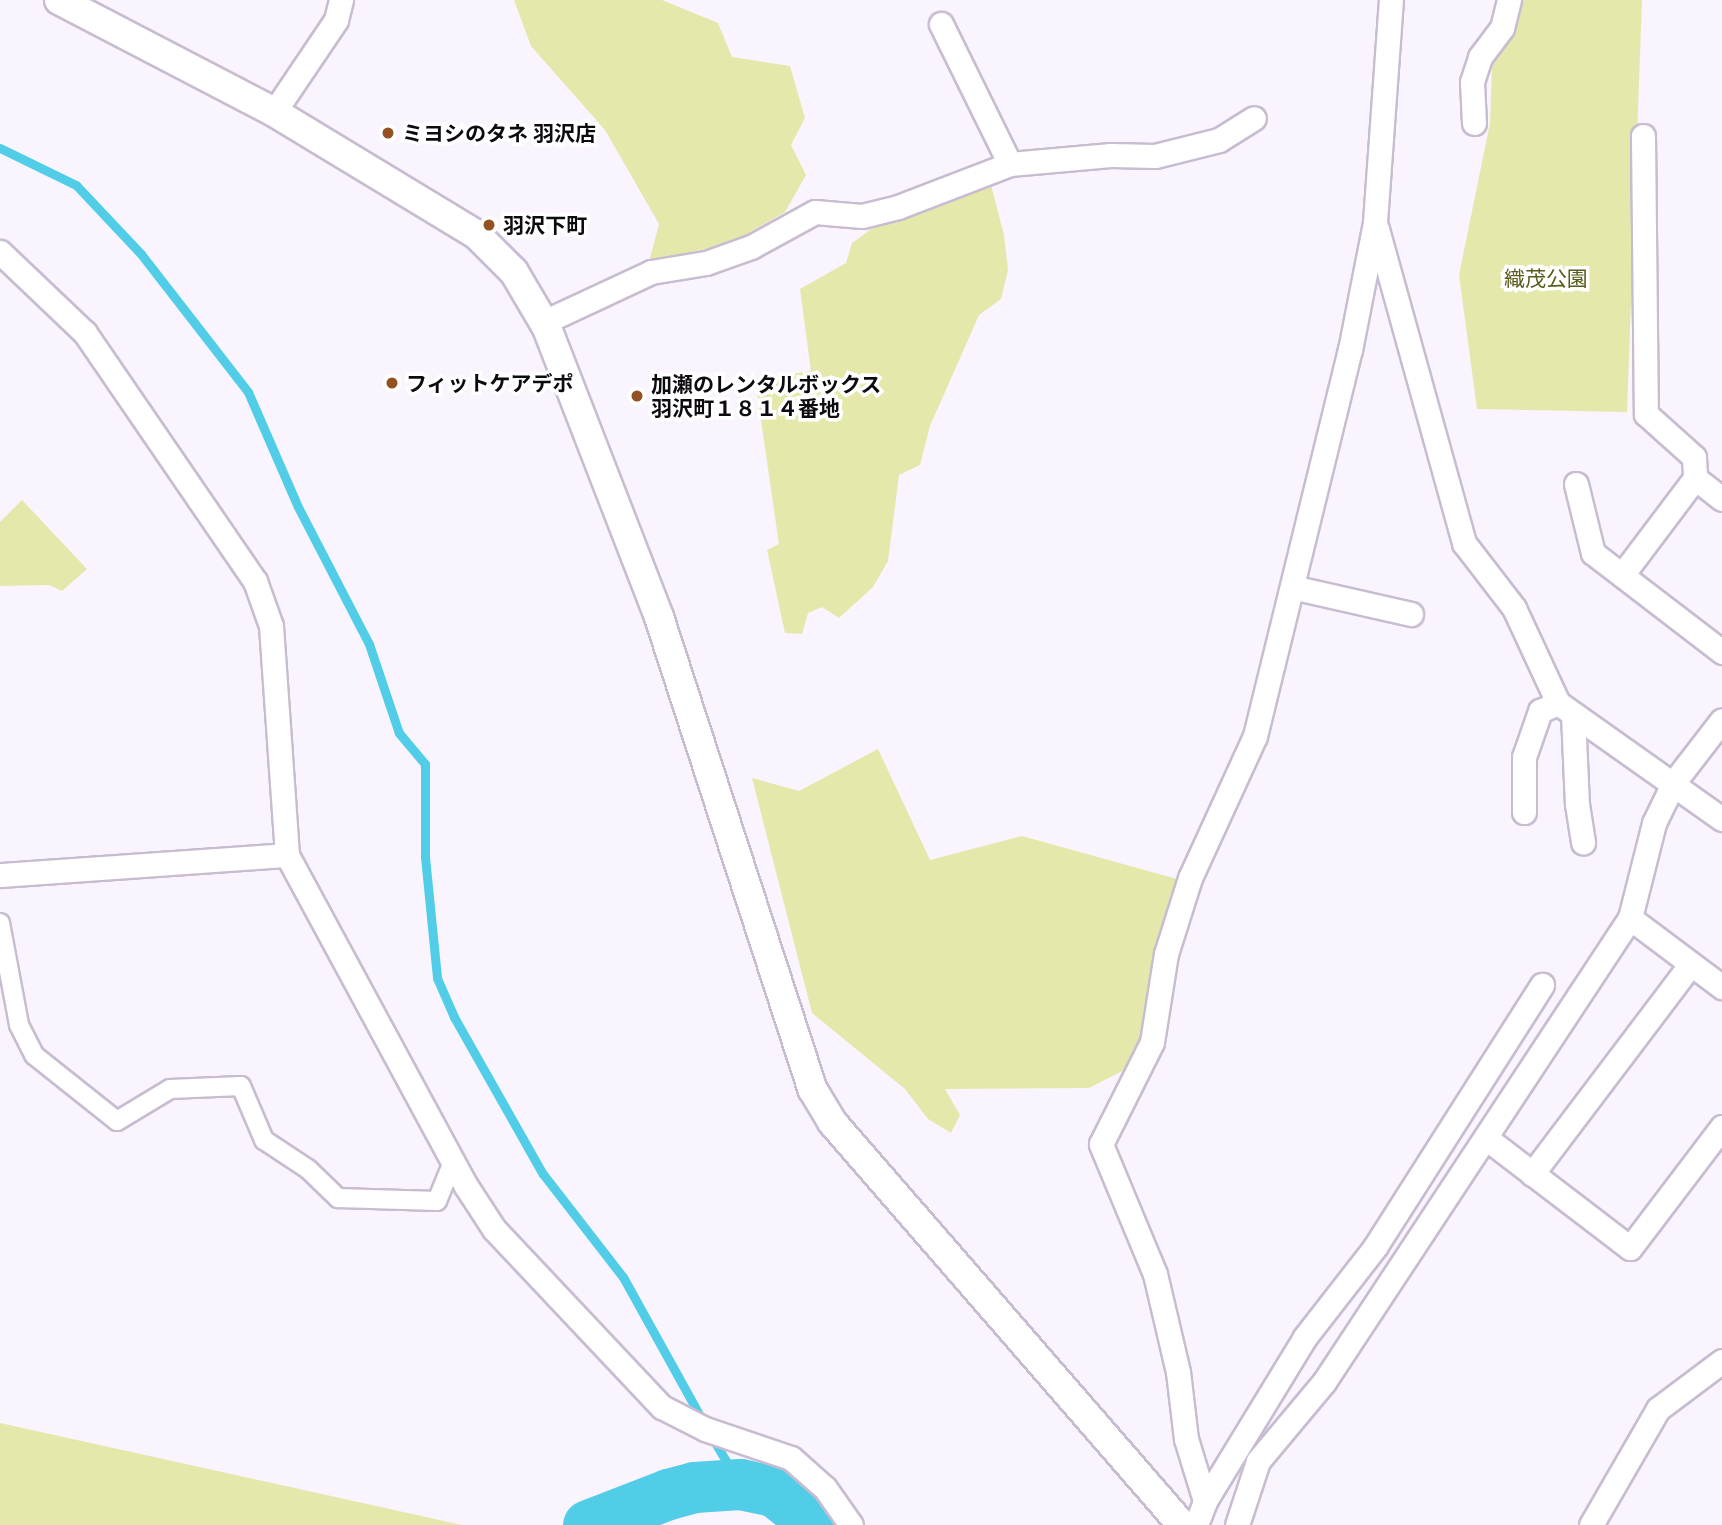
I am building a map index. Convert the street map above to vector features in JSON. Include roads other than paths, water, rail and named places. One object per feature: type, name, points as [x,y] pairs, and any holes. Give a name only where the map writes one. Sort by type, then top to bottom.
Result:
[{"type":"street","points":[[59,0],[274,112],[477,235],[514,272],[544,322],[659,617],[813,1090],[832,1122],[1182,1525]]},
{"type":"street","points":[[274,112],[336,20],[341,0]]},
{"type":"street","points":[[1205,1501],[1186,1439],[1178,1372],[1155,1274],[1101,1144],[1152,1042],[1166,954],[1190,878],[1255,736],[1350,351],[1375,222],[1391,0]]},
{"type":"street","points":[[1474,123],[1472,82],[1480,57],[1502,28],[1509,0]]},
{"type":"street","points":[[941,24],[1010,164]]},
{"type":"street","points":[[544,322],[651,272],[706,263],[751,247],[815,212],[862,216],[898,207],[1010,164],[1111,155],[1155,156],[1219,140],[1254,118]]},
{"type":"street","points":[[1622,575],[1695,478],[1695,457],[1646,414],[1643,136]]},
{"type":"street","points":[[1375,222],[1464,543],[1514,608],[1565,708],[1584,844]]},
{"type":"street","points":[[0,252],[85,333],[255,582],[271,626],[287,855],[453,1162],[494,1229],[662,1407],[705,1429],[791,1458],[825,1488],[851,1525]]},
{"type":"street","points":[[1695,478],[1722,499]]},
{"type":"street","points":[[1576,484],[1593,553],[1722,652]]},
{"type":"street","points":[[1292,587],[1411,614]]},
{"type":"street","points":[[1524,812],[1524,757],[1540,711],[1565,708],[1674,782],[1722,819]]},
{"type":"street","points":[[1237,1525],[1258,1461],[1324,1382],[1630,918],[1654,823],[1674,782],[1722,720]]},
{"type":"street","points":[[0,875],[287,855]]},
{"type":"street","points":[[1630,918],[1722,987]]},
{"type":"street","points":[[0,923],[19,1025],[34,1055],[117,1121],[170,1089],[241,1086],[264,1140],[307,1169],[338,1198],[437,1200],[453,1162]]},
{"type":"street","points":[[1532,1174],[1691,964]]},
{"type":"street","points":[[1196,1525],[1205,1501],[1305,1337],[1375,1247],[1542,985]]},
{"type":"street","points":[[1486,1138],[1630,1248],[1722,1127]]},
{"type":"street","points":[[1591,1525],[1658,1409],[1722,1361]]},
{"type":"waterway","points":[[0,148],[76,185],[141,254],[248,392],[298,507],[369,644],[399,733],[425,764],[425,857],[437,978],[454,1017],[543,1174],[623,1277],[704,1423]]},
{"type":"waterway","points":[[711,1436],[740,1484]]},
{"type":"waterway","points":[[588,1525],[668,1494],[694,1487],[740,1484],[774,1491],[803,1514],[808,1525]]},
{"type":"place","name":"ミヨシのタネ 羽沢店","points":[[388,133]]},
{"type":"place","name":"羽沢下町","points":[[489,225]]},
{"type":"place","name":"フィットケアデポ","points":[[392,383]]},
{"type":"place","name":"加瀬のレンタルボックス 羽沢町１８１４番地","points":[[637,396]]},
{"type":"park label","name":"織茂公園","points":[[1546,278]]}]
